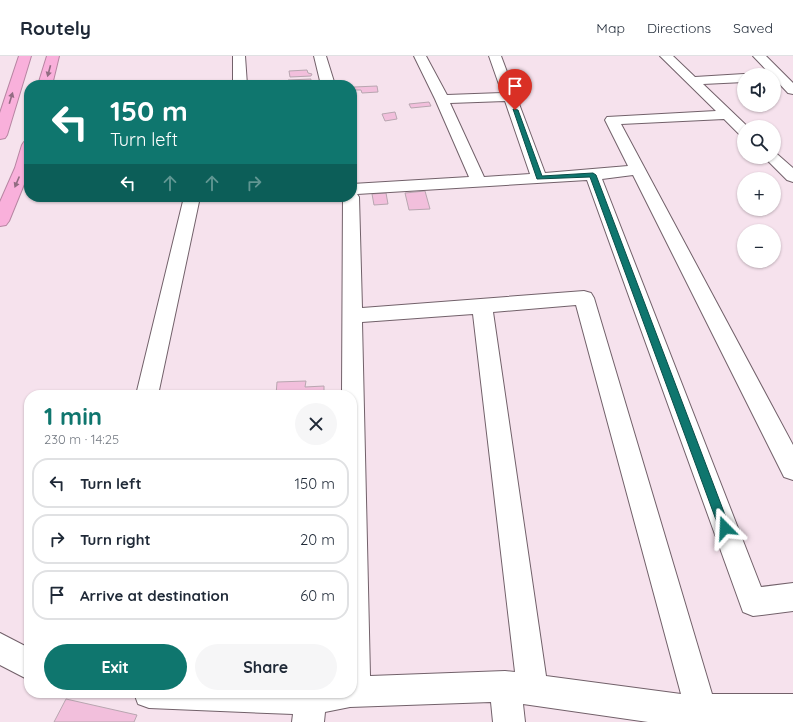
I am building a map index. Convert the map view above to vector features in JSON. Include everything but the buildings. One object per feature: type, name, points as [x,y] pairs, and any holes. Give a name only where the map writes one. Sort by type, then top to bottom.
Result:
[{"type":"highway","points":[[0,135],[25,56]]},
{"type":"highway","points":[[46,80],[53,56]]},
{"type":"highway","points":[[0,221],[24,164]]},
{"type":"street","points":[[239,56],[240,80]]},
{"type":"street","points":[[320,56],[327,80]]},
{"type":"street","points":[[420,56],[442,99],[479,182]]},
{"type":"street","points":[[495,56],[539,178]]},
{"type":"street","points":[[666,56],[737,124]]},
{"type":"street","points":[[759,56],[769,68]]},
{"type":"street","points":[[692,81],[737,78]]},
{"type":"street","points":[[781,80],[793,90]]},
{"type":"street","points":[[442,99],[510,97]]},
{"type":"street","points":[[727,115],[612,120],[793,469]]},
{"type":"street","points":[[781,161],[793,177]]},
{"type":"street","points":[[357,189],[593,175],[638,170]]},
{"type":"street","points":[[593,175],[753,602],[793,597]]},
{"type":"street","points":[[148,390],[191,202]]},
{"type":"street","points":[[351,202],[353,390]]},
{"type":"street","points":[[353,316],[584,298],[684,714]]},
{"type":"street","points":[[482,306],[519,688],[509,722]]},
{"type":"street","points":[[0,648],[24,662]]},
{"type":"street","points":[[357,692],[519,688],[684,714],[793,710]]},
{"type":"street","points":[[197,698],[310,710],[337,698]]},
{"type":"route","points":[[515,110],[539,178],[593,175],[725,528]]}]
